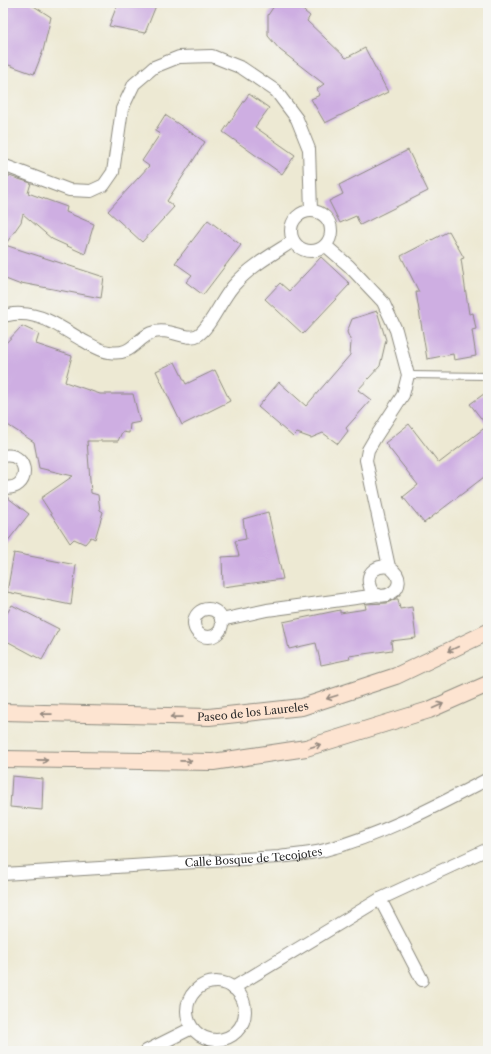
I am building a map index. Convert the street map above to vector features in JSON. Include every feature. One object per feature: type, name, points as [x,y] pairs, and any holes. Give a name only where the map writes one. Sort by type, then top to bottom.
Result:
[{"type":"main road","name":"Paseo de los Laureles","points":[[3,712],[209,718],[302,707],[396,676],[488,632]]},
{"type":"main road","points":[[3,759],[213,762],[306,748],[430,710],[488,684]]},
{"type":"street","points":[[3,165],[69,190],[91,191],[104,185],[113,172],[122,109],[134,84],[154,67],[179,57],[212,56],[242,68],[276,91],[296,119],[309,148],[311,211]]},
{"type":"street","points":[[311,211],[322,214],[330,224],[331,236],[326,246],[314,252],[302,250],[293,241],[291,227],[298,216],[311,211]]},
{"type":"street","points":[[3,316],[22,314],[46,319],[91,345],[109,352],[124,352],[134,347],[144,336],[158,330],[173,332],[186,337],[196,336],[203,331],[234,284],[252,267],[293,241]]},
{"type":"street","points":[[326,246],[349,266],[383,302],[396,330],[408,375],[403,395],[368,450],[366,460],[389,567]]},
{"type":"street","points":[[3,456],[14,457],[20,460],[23,465],[24,472],[20,483],[14,487],[3,487]]},
{"type":"street","points":[[382,566],[389,567],[398,577],[396,590],[391,594],[384,596],[372,592],[368,579],[371,573],[376,568],[382,566]]},
{"type":"street","points":[[221,620],[267,610],[378,595]]},
{"type":"street","name":"Calle Bosque de Tecojotes","points":[[3,874],[279,857],[323,851],[367,837],[488,779]]},
{"type":"street","points":[[233,988],[380,899],[487,852]]},
{"type":"street","points":[[380,899],[422,980]]},
{"type":"street","points":[[216,982],[233,988],[239,995],[244,1007],[243,1021],[239,1029],[232,1035],[215,1041],[202,1037],[192,1028],[186,1011],[192,994],[199,988],[216,982]]},
{"type":"street","points":[[146,1051],[192,1028]]},
{"type":"lane","points":[[408,375],[488,376]]},
{"type":"building","points":[[3,3],[29,3],[51,17],[43,51],[34,74],[3,63]]},
{"type":"building","points":[[118,3],[157,3],[145,33],[109,26]]},
{"type":"building","points":[[276,3],[294,3],[310,16],[307,21],[346,58],[365,48],[388,92],[325,123],[311,99],[320,95],[317,89],[324,84],[280,50],[268,36],[268,15]]},
{"type":"building","points":[[249,94],[269,108],[255,127],[295,155],[282,174],[223,132]]},
{"type":"building","points":[[165,115],[205,142],[167,201],[174,207],[142,242],[108,211],[149,166],[142,161],[160,134],[155,131]]},
{"type":"building","points":[[408,150],[428,191],[360,225],[356,216],[340,223],[329,201],[343,194],[339,185]]},
{"type":"building","points":[[3,174],[31,183],[28,193],[67,207],[66,212],[94,224],[85,254],[52,239],[23,214],[21,222],[5,245],[104,277],[101,298],[21,283],[21,285],[3,278]]},
{"type":"building","points":[[208,220],[241,245],[203,295],[186,282],[192,275],[175,263]]},
{"type":"building","points":[[449,231],[464,258],[461,259],[469,314],[473,313],[476,329],[472,330],[476,356],[454,360],[453,354],[427,359],[416,292],[419,292],[401,256]]},
{"type":"building","points":[[321,257],[350,284],[303,334],[265,299],[280,283],[289,291]]},
{"type":"building","points":[[377,311],[386,340],[380,366],[358,390],[371,400],[346,428],[348,431],[338,444],[323,433],[311,438],[297,433],[293,437],[258,407],[279,382],[306,406],[350,355],[351,342],[347,332],[352,319]]},
{"type":"building","points":[[22,326],[39,334],[36,344],[72,356],[65,382],[100,394],[133,394],[140,422],[130,424],[129,433],[122,432],[118,441],[87,441],[91,493],[98,495],[100,510],[103,512],[95,539],[91,537],[85,544],[74,539],[70,543],[41,498],[73,476],[39,468],[34,442],[3,422],[3,346]]},
{"type":"building","points":[[175,362],[186,384],[215,370],[230,401],[182,425],[156,371]]},
{"type":"building","points":[[488,391],[488,474],[424,523],[403,497],[418,485],[385,443],[409,424],[439,463],[487,426],[470,404]]},
{"type":"building","points":[[3,494],[29,514],[3,547]]},
{"type":"building","points":[[268,512],[283,579],[223,587],[222,557],[239,556],[235,541],[246,539],[243,519]]},
{"type":"building","points":[[14,553],[76,565],[71,605],[7,592]]},
{"type":"building","points":[[398,599],[400,609],[412,607],[416,638],[391,641],[392,650],[349,656],[350,659],[321,665],[316,643],[289,649],[283,622],[340,610],[340,613],[366,609],[365,604],[387,603]]},
{"type":"building","points":[[12,605],[59,629],[42,660],[3,639],[3,620]]},
{"type":"building","points":[[12,776],[43,779],[42,810],[10,807]]}]
